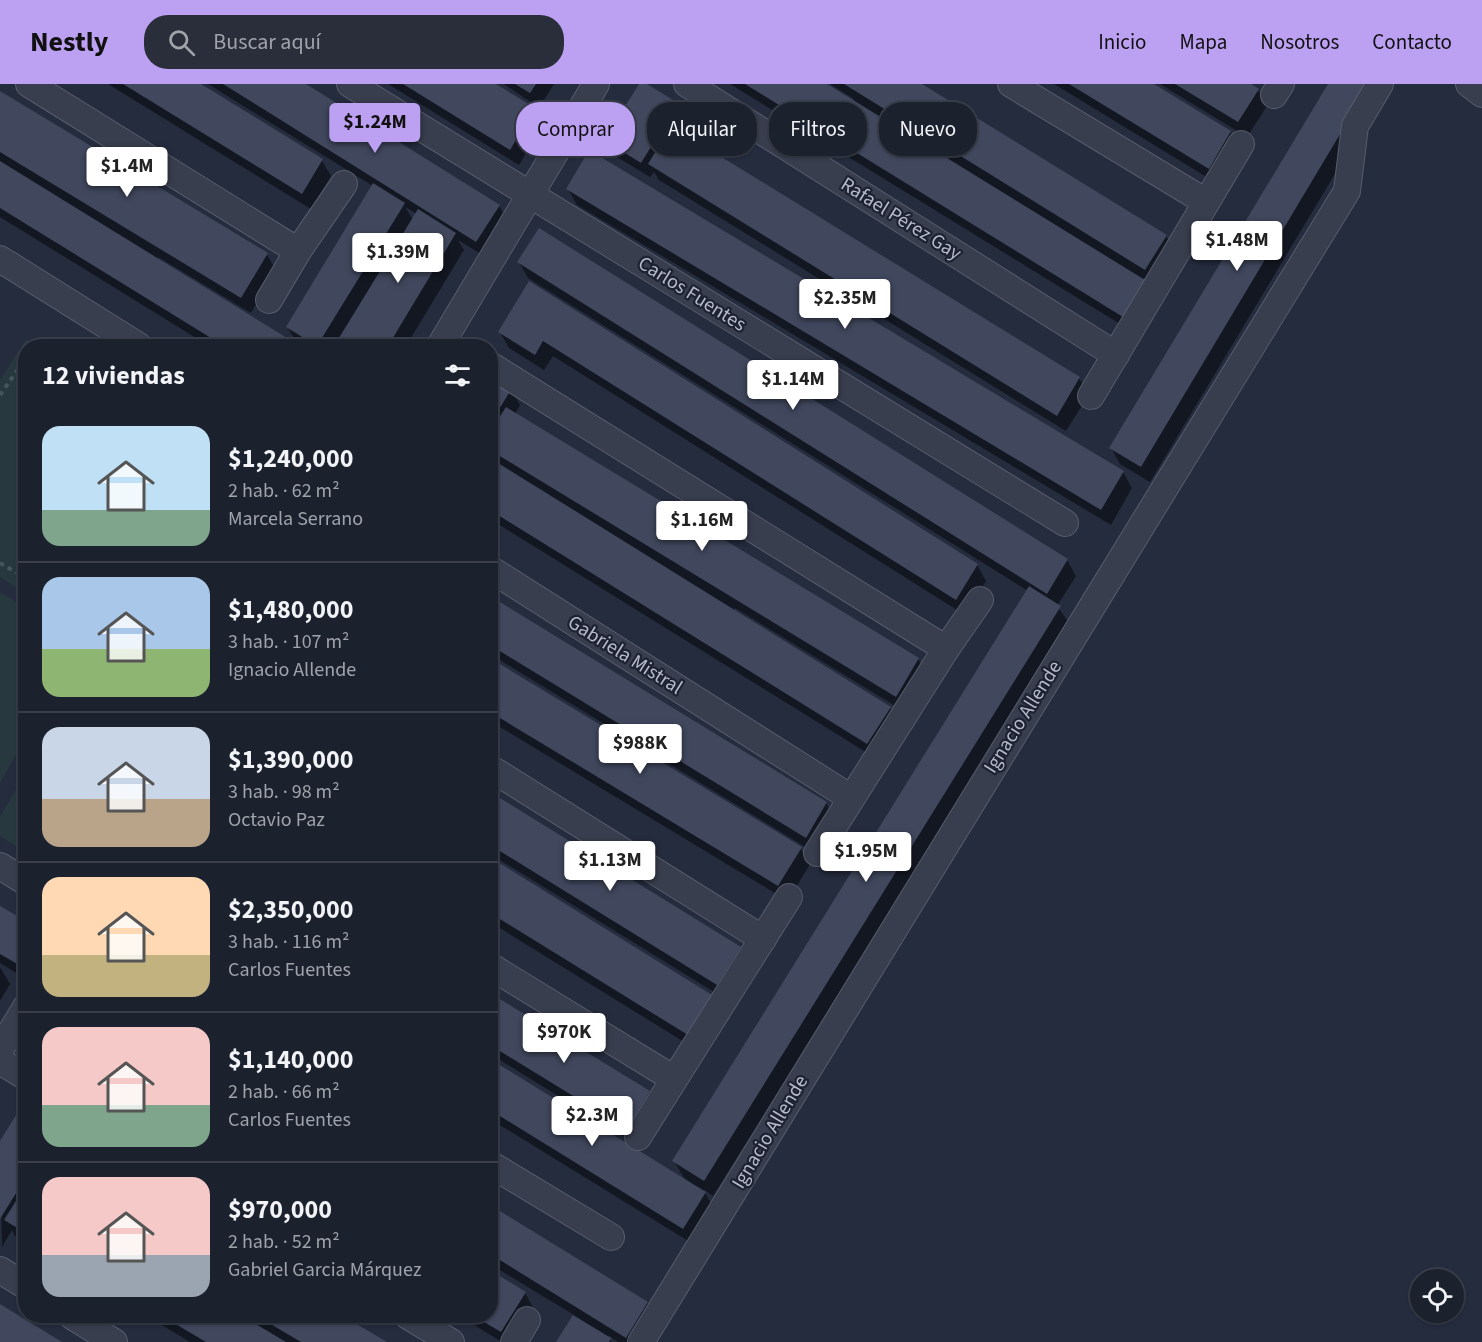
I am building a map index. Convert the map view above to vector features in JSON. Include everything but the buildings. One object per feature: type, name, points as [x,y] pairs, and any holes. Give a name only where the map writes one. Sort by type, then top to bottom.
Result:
[{"type":"street","points":[[29,84],[298,251]]},
{"type":"street","name":"Carlos Fuentes","points":[[350,84],[1065,523]]},
{"type":"street","points":[[452,339],[531,195],[596,84]]},
{"type":"street","name":"Rafael Pérez Gay","points":[[687,84],[1116,355]]},
{"type":"street","points":[[1011,84],[1206,202]]},
{"type":"street","name":"Ignacio Allende","points":[[641,1342],[1347,190],[1355,126],[1380,84]]},
{"type":"street","points":[[1469,84],[1482,94]]},
{"type":"street","points":[[1090,396],[1241,144]]},
{"type":"street","points":[[268,300],[344,184]]},
{"type":"street","points":[[0,259],[128,339]]},
{"type":"street","points":[[498,370],[946,649]]},
{"type":"street","name":"Gabriela Mistral","points":[[498,574],[851,798]]},
{"type":"street","points":[[818,853],[946,649],[980,600]]},
{"type":"street","points":[[498,773],[763,939]]},
{"type":"street","points":[[0,866],[18,877]]},
{"type":"street","points":[[638,1137],[789,897]]},
{"type":"street","points":[[498,971],[674,1079]]},
{"type":"street","points":[[0,1050],[18,1020]]},
{"type":"street","points":[[0,1061],[18,1072]]},
{"type":"street","points":[[498,1169],[611,1238]]},
{"type":"street","points":[[0,1270],[18,1282]]},
{"type":"street","points":[[514,1342],[526,1320]]},
{"type":"street","points":[[83,1323],[114,1342]]},
{"type":"street","points":[[420,1323],[451,1342]]},
{"type":"path","points":[[0,395],[18,369]]},
{"type":"path","points":[[0,563],[18,573]]},
{"type":"shaded area","points":[[18,352],[18,589],[0,577],[0,380]]},
{"type":"shaded area","points":[[0,592],[18,604],[18,751],[0,783]]},
{"type":"shaded area","points":[[18,786],[18,848],[0,836],[0,817]]}]
